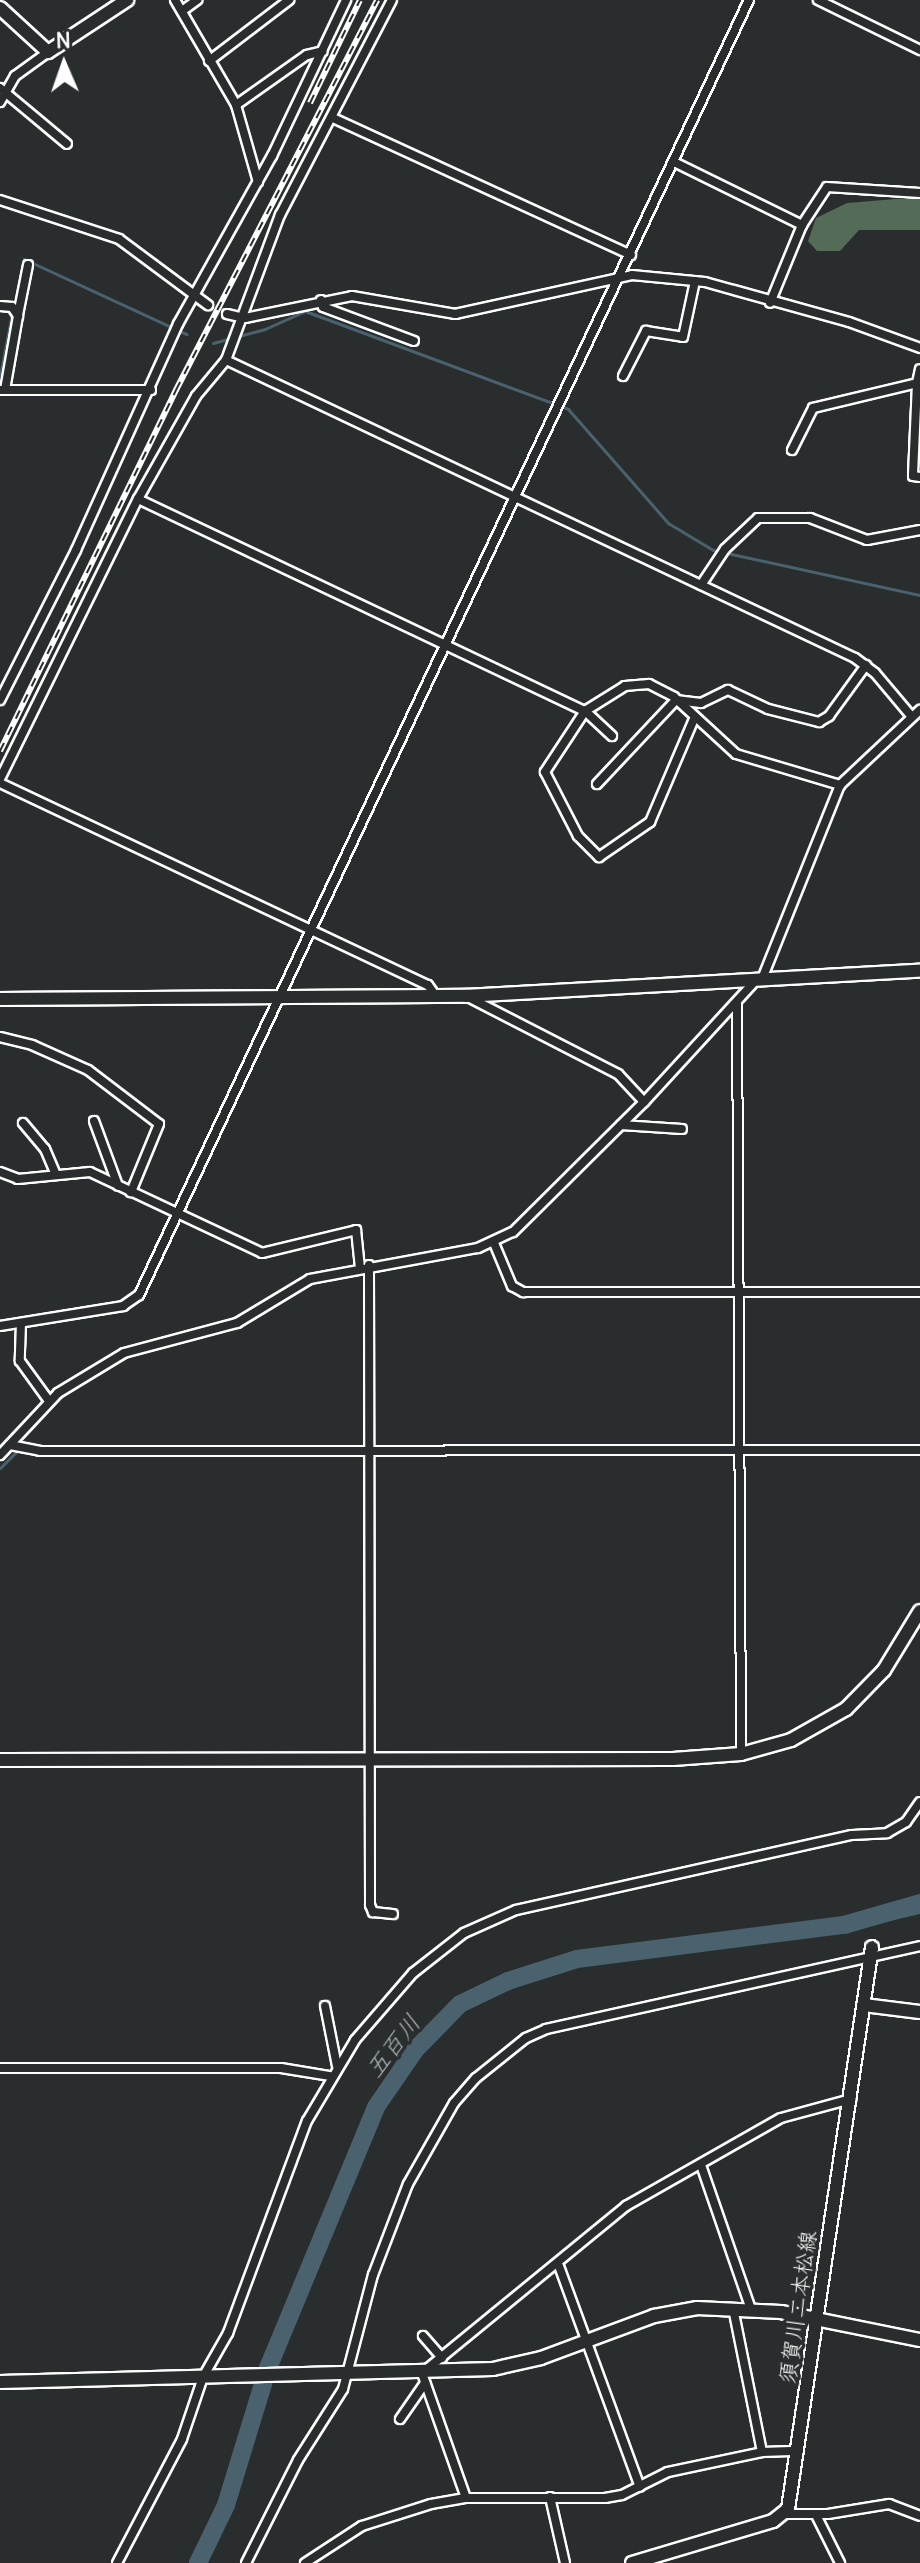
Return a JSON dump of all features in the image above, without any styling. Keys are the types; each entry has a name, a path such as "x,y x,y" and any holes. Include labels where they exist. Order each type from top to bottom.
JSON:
{"street":[{"path":"0,102 2,89 15,76 127,0"},
{"path":"175,0 236,105 258,182"},
{"path":"182,11 197,0"},
{"path":"209,61 289,0"},
{"path":"0,700 151,390 178,324 258,182 346,0"},
{"path":"392,0 261,256 245,318 235,343 226,360 196,396 138,499 0,781 428,985 435,995"},
{"path":"0,1326 132,1303 178,1215 448,645 568,390 615,280 631,255 749,0"},
{"path":"818,0 920,50"},
{"path":"0,8 48,52"},
{"path":"236,105 307,55 323,51"},
{"path":"2,89 67,144"},
{"path":"333,118 631,255"},
{"path":"674,162 802,225"},
{"path":"770,303 802,225 823,189 920,193"},
{"path":"0,200 119,239 208,305"},
{"path":"28,265 3,390 151,390"},
{"path":"227,314 245,318 352,296 455,314 632,275 695,281 849,322 920,348"},
{"path":"623,376 646,331 683,337 695,281"},
{"path":"321,300 323,307 414,341"},
{"path":"0,306 12,307 18,316"},
{"path":"0,1455 49,1401 70,1383 124,1353 237,1323 310,1279 494,1243 513,1232 644,1102 760,978 840,785 916,714 866,665 226,360"},
{"path":"920,369 913,476 920,477"},
{"path":"792,450 813,408 917,383"},
{"path":"138,499 585,711 612,736"},
{"path":"701,585 725,549 750,524 765,517 810,518 867,540 920,530"},
{"path":"676,700 701,703 728,690 768,709 819,722 829,716 866,665"},
{"path":"694,719 650,822 599,857 578,836 545,776 554,752 585,711 630,684 657,687 736,754 840,785"},
{"path":"597,784 676,700"},
{"path":"1,998 466,996 920,971"},
{"path":"466,996 480,1008 618,1074 644,1102"},
{"path":"737,1004 736,1293 741,1754"},
{"path":"0,1037 32,1045 88,1070 159,1124 131,1192"},
{"path":"94,1121 118,1186"},
{"path":"23,1123 45,1149 55,1173"},
{"path":"621,1125 682,1129"},
{"path":"0,1172 18,1179 90,1172 262,1253 356,1230 364,1266 369,1449 370,1905 373,1912 393,1914"},
{"path":"494,1243 512,1286 523,1292 920,1292"},
{"path":"21,1323 20,1361 49,1401"},
{"path":"10,1445 40,1451 920,1450"},
{"path":"0,1760 673,1759 741,1754 791,1740 846,1709 884,1670 920,1609"},
{"path":"918,1633 920,1609"},
{"path":"117,2563 182,2439 228,2333 291,2156 330,2076 413,1973 487,1921 676,1874 852,1835 887,1833 906,1822 920,1802"},
{"path":"246,2563 346,2374 373,2275 408,2184 454,2103 511,2049 546,2029 597,2015 871,1952 920,1946"},
{"name":"須賀川二本松線","path":"783,2514 798,2451 871,1952"},
{"path":"864,2005 920,2012"},
{"path":"325,2006 337,2066"},
{"path":"0,2068 281,2068 330,2076"},
{"path":"400,2419 424,2378 442,2358 559,2266 626,2206 781,2118 851,2099"},
{"path":"701,2165 751,2309"},
{"path":"559,2266 640,2487"},
{"path":"0,2382 346,2374 424,2378 493,2369 587,2342 670,2312 733,2308 920,2340"},
{"path":"733,2308 762,2452"},
{"path":"423,2336 442,2358"},
{"path":"424,2378 466,2498"},
{"path":"305,2563 348,2533 385,2516 466,2498 605,2498 640,2487 668,2472 762,2452 798,2451"},
{"path":"550,2497 565,2563"},
{"path":"632,2563 783,2514 816,2515 889,2504 920,2516"},
{"path":"816,2515 840,2563"}],"green space":[{"path":"920,197 920,230 859,230 840,251 817,251 808,241 816,218 847,203"}],"water":[{"path":"920,1895 920,1914 881,1923 883,1905"}],"waterway":[{"path":"14,306 24,259 186,334"},
{"path":"213,343 265,329 305,311 568,409 668,523 713,550 920,595"},
{"path":"0,376 12,313"},
{"path":"35,1446 60,1447"},
{"path":"435,1447 812,1446"},
{"path":"0,1468 20,1448"},
{"name":"五百川","path":"198,2563 226,2505 268,2368 376,2107 415,2050 460,2004 508,1981 577,1959 844,1925 920,1903"}],"tunnel":[{"path":"208,305 227,314"}],"railway":[{"path":"310,103 360,0"},
{"path":"0,751 176,390 377,0"}]}
